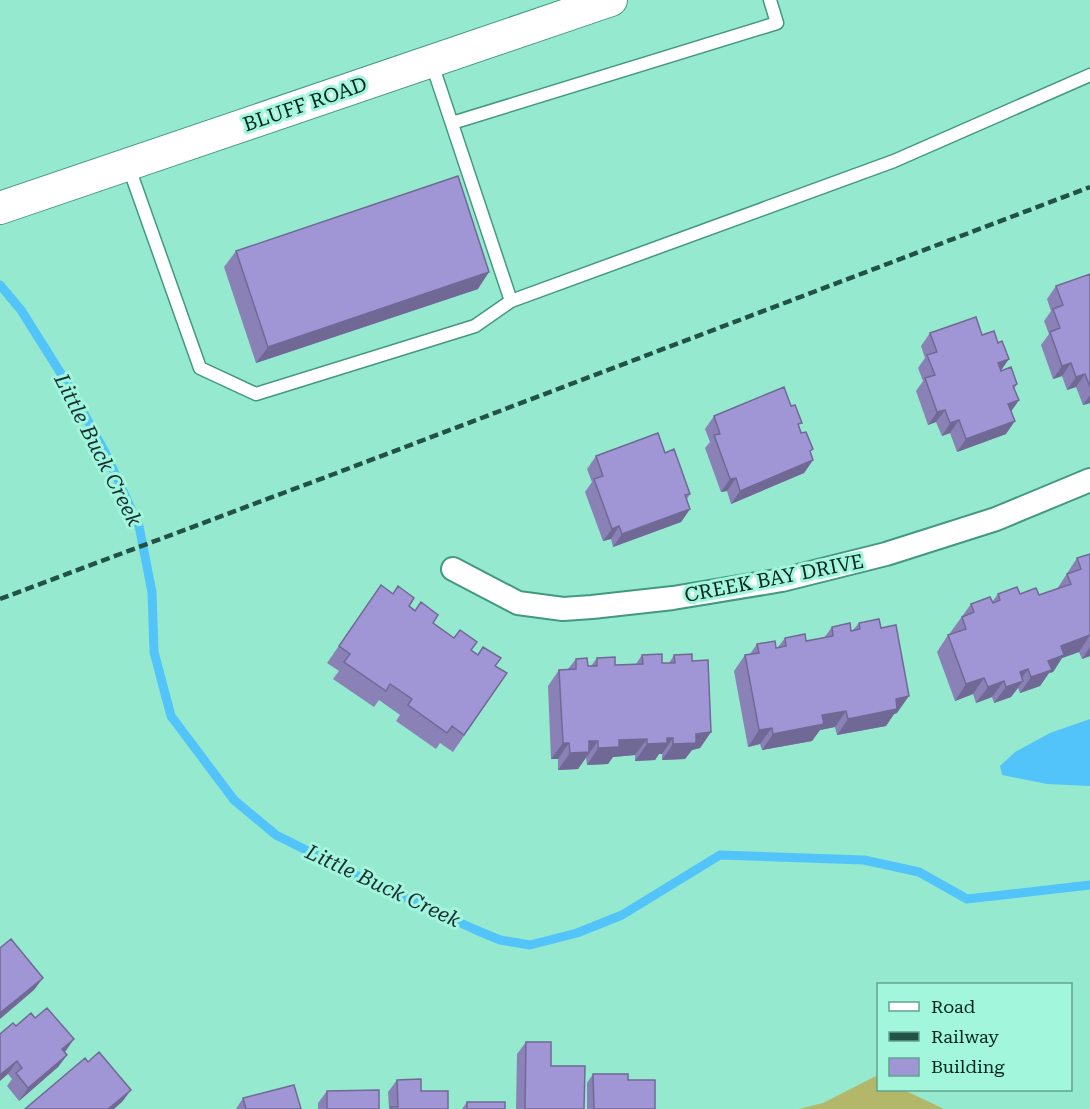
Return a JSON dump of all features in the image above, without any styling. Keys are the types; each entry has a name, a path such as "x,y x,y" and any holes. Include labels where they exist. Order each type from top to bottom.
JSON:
{"main road":[{"name":"BLUFF ROAD","path":"11,205 611,0"}],"street":[{"name":"CREEK BAY DRIVE","path":"453,569 518,603 563,609 592,608 673,598 782,580 886,554 996,519 1090,480"}],"lane":[{"path":"452,123 777,23 770,0"},
{"path":"431,61 511,301"},
{"path":"128,165 200,368 256,394 476,326 511,301 894,161 1090,75"}],"green space":[{"path":"876,1076 877,1091 906,1091 944,1109 799,1109 823,1103"}],"water":[{"path":"1090,719 1090,786 1047,784 1002,775 1000,766 1015,752 1050,733"}],"building":[{"path":"458,176 489,272 268,347 236,251"},
{"path":"1090,274 1090,387 1085,374 1076,377 1071,363 1062,366 1050,332 1060,328 1053,309 1063,305 1056,286"},
{"path":"976,317 982,335 994,331 998,343 1002,341 1009,359 998,363 1001,371 1011,367 1017,384 1013,386 1019,400 1008,404 1015,421 966,439 959,420 950,423 945,410 937,412 925,378 935,375 927,355 937,352 930,333"},
{"path":"784,387 791,406 795,405 802,423 798,424 801,433 806,432 813,449 810,451 813,460 740,491 736,478 730,479 714,435 720,434 714,416"},
{"path":"658,433 665,453 674,449 690,494 685,495 690,509 622,534 619,526 612,529 594,479 603,476 596,456"},
{"path":"1090,554 1090,635 1061,646 1064,655 1048,661 1052,670 1031,677 1028,669 1020,672 1023,681 1006,687 1004,681 988,687 984,678 966,684 948,635 966,629 962,617 974,612 971,604 990,597 993,603 1000,600 998,594 1017,587 1020,594 1036,588 1039,595 1071,584 1067,574 1081,569 1077,558"},
{"path":"381,585 393,594 398,586 414,598 409,606 415,611 421,602 438,615 433,623 454,638 460,630 477,642 471,650 478,655 483,647 501,658 495,666 507,673 464,735 452,726 447,733 408,705 412,699 390,684 386,691 344,662 350,654 339,646"},
{"path":"879,619 881,628 896,625 909,696 896,699 897,709 848,719 846,711 822,715 824,724 773,734 772,728 759,730 745,655 759,653 757,644 775,641 776,648 786,646 785,638 805,634 806,641 833,636 832,627 850,623 851,631 860,629 859,623"},
{"path":"662,654 662,663 675,663 674,655 692,654 692,661 708,660 711,732 696,734 696,743 673,744 673,738 667,738 667,743 647,744 647,739 619,740 619,747 598,748 598,741 589,741 589,752 570,753 569,743 563,743 559,670 576,669 576,659 587,658 588,666 597,666 597,658 615,657 615,665 643,664 642,655"},
{"path":"11,939 43,978 0,1013 0,948"},
{"path":"47,1008 74,1039 62,1049 67,1055 28,1088 16,1073 22,1068 17,1061 0,1075 0,1034 13,1023 16,1026 31,1013 35,1018"},
{"path":"526,1042 551,1042 551,1066 585,1066 584,1109 525,1109"},
{"path":"99,1052 131,1090 108,1109 25,1109 85,1058 88,1062"},
{"path":"593,1074 628,1074 628,1080 655,1080 655,1109 594,1109"},
{"path":"421,1079 421,1091 448,1091 448,1109 391,1109 391,1107 398,1107 397,1080"},
{"path":"294,1085 301,1109 246,1109 243,1098"},
{"path":"379,1090 379,1109 327,1109 327,1091"},
{"path":"467,1102 505,1102 505,1109 467,1109"}],"waterway":[{"name":"Little Buck Creek","path":"0,285 21,310 70,388 107,456 139,526 152,592 154,652 171,716 234,800 276,835 358,876 476,930 500,940 530,945 577,933 622,915 720,855 864,860 919,872 967,899 1090,885"}],"railway":[{"path":"0,599 1090,187"}]}
